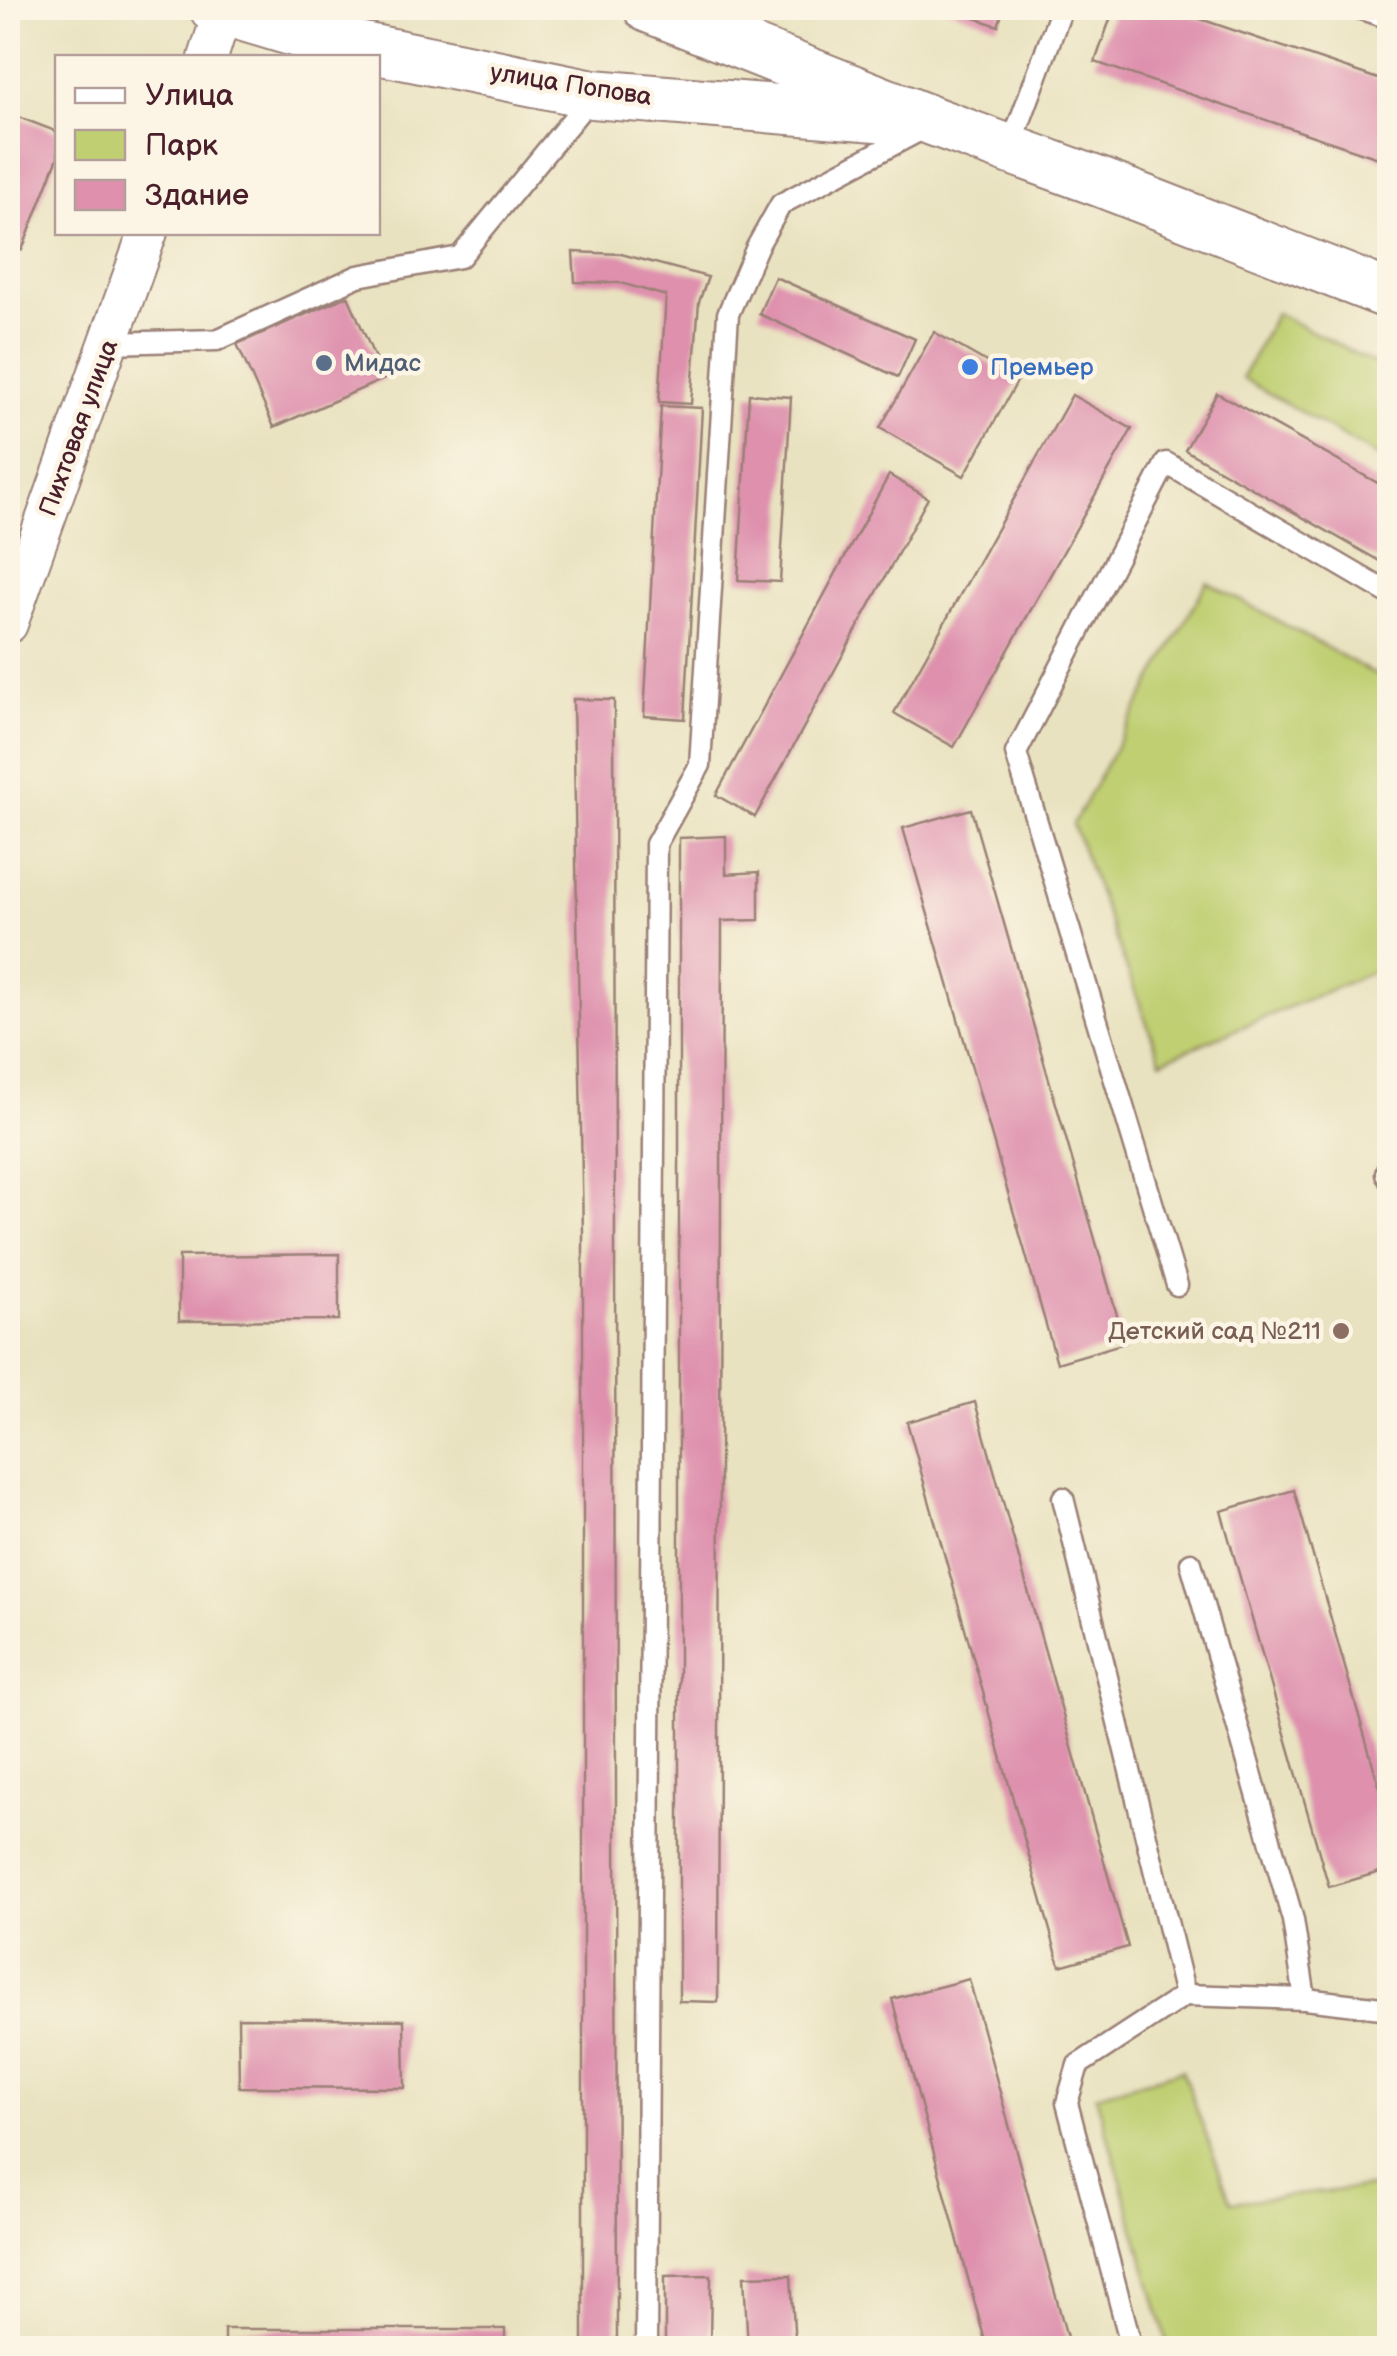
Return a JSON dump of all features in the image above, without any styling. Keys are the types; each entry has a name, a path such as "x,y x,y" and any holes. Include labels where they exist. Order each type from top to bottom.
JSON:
{"street":[{"name":"улица Попова","path":"648,8 934,122 1390,295"},
{"name":"улица Попова","path":"218,9 304,35 593,94 934,122"},
{"path":"209,55 218,9"},
{"name":"Пихтовая улица","path":"8,624 147,235"}],"lane":[{"path":"1010,148 1062,8"},
{"path":"1358,8 1390,18"},
{"path":"110,343 218,340 358,276 460,257 593,94"},
{"path":"646,2348 656,844 700,765 728,314 781,204 934,122"},
{"path":"1177,1285 1016,753 1166,464 1390,594"},
{"path":"1390,1163 1386,1173 1390,1181"},
{"path":"1062,1498 1185,1995"},
{"path":"1190,1563 1293,1920 1305,1999"},
{"path":"1132,2348 1067,2103 1078,2065 1185,1995 1305,1999 1390,2008"}],"green space":[{"path":"1276,313 1389,371 1389,463 1242,378"},
{"path":"1207,582 1389,682 1389,965 1161,1061 1073,824"},
{"path":"1182,2070 1231,2202 1380,2186 1389,2222 1389,2348 1169,2348 1096,2095"}],"building":[{"path":"945,8 1004,8 998,26"},
{"path":"1114,8 1168,8 1390,83 1390,162 1095,62"},
{"path":"8,113 55,131 55,165 22,250 8,245"},
{"path":"573,252 621,254 708,277 699,302 691,404 659,402 666,296 621,283 575,282"},
{"path":"775,277 915,339 898,377 759,314"},
{"path":"348,296 384,379 274,427 237,344"},
{"path":"934,332 1018,380 964,476 880,428"},
{"path":"1217,393 1390,490 1390,567 1185,450"},
{"path":"749,394 791,397 780,582 738,580"},
{"path":"1072,395 1132,429 954,747 894,713"},
{"path":"661,406 702,408 685,719 644,716"},
{"path":"889,475 928,498 755,817 716,795"},
{"path":"573,699 614,700 617,2348 583,2348 583,1234"},
{"path":"971,809 1125,1343 1057,1363 903,828"},
{"path":"726,836 726,874 759,872 759,920 722,921 718,2002 679,2001 679,838"},
{"path":"339,1254 339,1320 179,1321 179,1256"},
{"path":"975,1402 1128,1947 1060,1966 907,1422"},
{"path":"1294,1490 1390,1824 1390,1869 1329,1887 1221,1511"},
{"path":"969,1979 1070,2348 987,2348 892,1999"},
{"path":"238,2018 404,2020 405,2088 239,2087"},
{"path":"711,2275 710,2348 665,2348 665,2276"},
{"path":"791,2275 795,2348 748,2348 744,2276"},
{"path":"224,2329 505,2329 505,2348 224,2348"}],"place":[{"name":"Мидас","path":"324,363"},
{"name":"Премьер","path":"970,367"},
{"name":"Детский сад №211","path":"1341,1331"}]}
